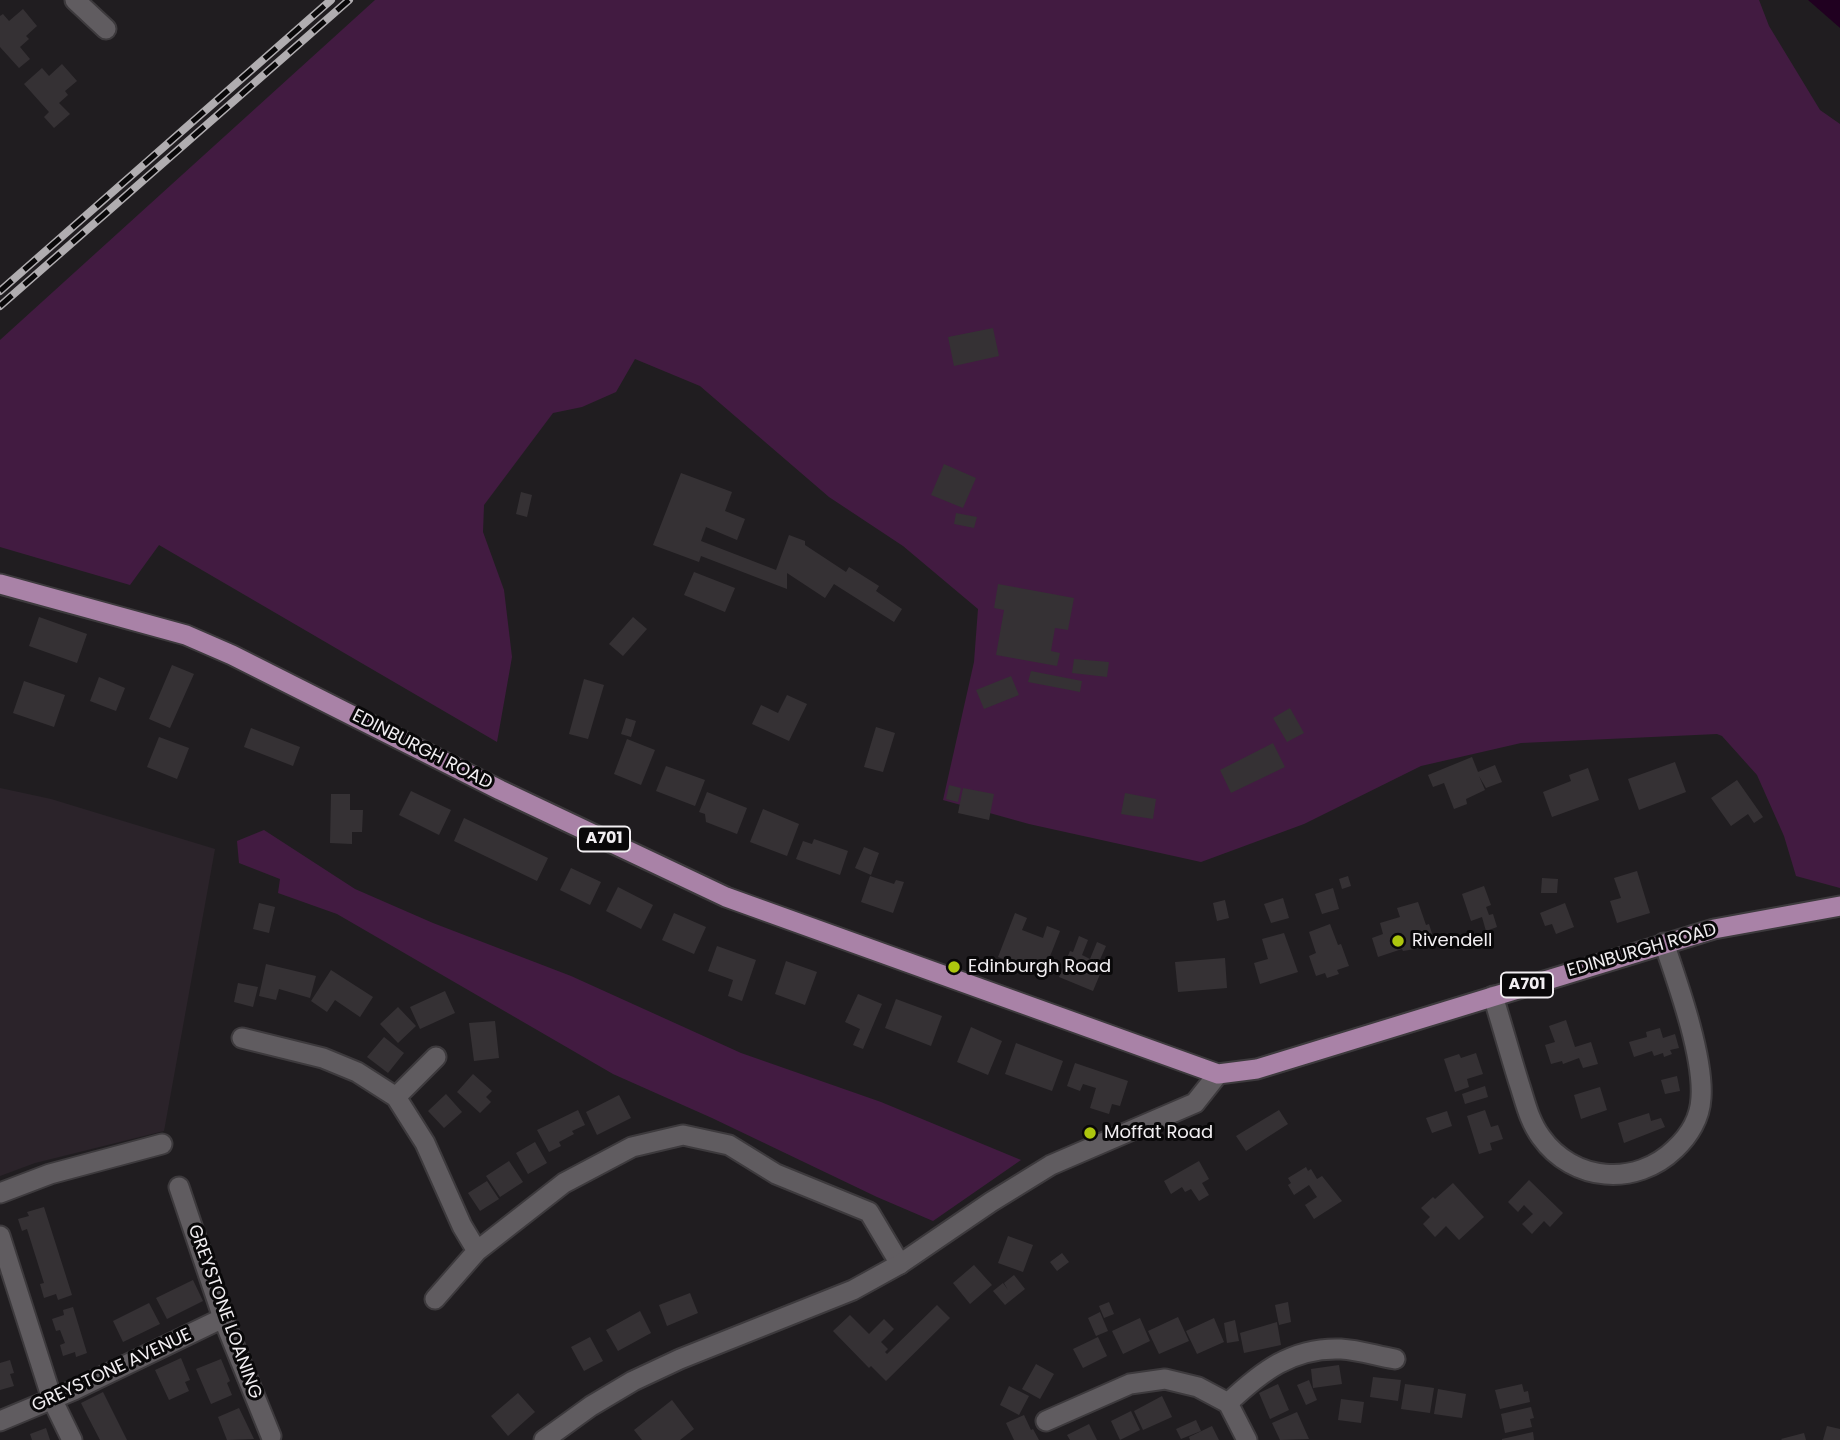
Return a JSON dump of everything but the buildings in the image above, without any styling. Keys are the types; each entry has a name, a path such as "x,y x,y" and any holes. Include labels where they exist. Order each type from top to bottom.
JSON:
{"main road":[{"name":"EDINBURGH ROAD","path":"0,584 186,635 232,654 500,790 726,897 1218,1073 1257,1069 1714,929 1840,906"}],"street":[{"path":"75,0 106,30"},
{"path":"1493,996 1529,1115 1541,1138 1564,1161 1586,1171 1616,1176 1642,1170 1664,1160 1683,1142 1694,1125 1702,1100 1700,1067 1664,943"},
{"path":"242,1038 323,1058 357,1072 396,1097 425,1143 461,1226 477,1251"},
{"path":"396,1097 436,1057"},
{"path":"544,1440 591,1406 633,1381 680,1359 853,1290 900,1264 1051,1165 1195,1103 1218,1073"},
{"path":"435,1299 477,1251 564,1183 632,1147 683,1135 729,1145 776,1174 869,1212 900,1264"},
{"path":"0,1193 50,1174 162,1144"},
{"name":"GREYSTONE LOANING","path":"179,1187 223,1318 271,1436"},
{"path":"0,1236 52,1399 72,1440"},
{"name":"GREYSTONE AVENUE","path":"0,1421 223,1318"},
{"path":"1228,1404 1258,1375 1288,1359 1313,1351 1342,1349 1395,1359"},
{"path":"1046,1421 1130,1384 1165,1380 1198,1387 1228,1404 1247,1440"}],"shaded area":[{"path":"375,0 1759,0 1769,26 1820,110 1840,124 1840,888 1796,876 1784,836 1757,775 1722,736 1717,734 1521,743 1421,766 1304,824 1201,862 1029,824 943,800 974,662 978,609 903,546 829,497 700,386 635,359 616,392 582,407 553,413 484,505 483,532 504,590 512,657 497,742 159,545 130,585 0,547 0,340"},
{"path":"1808,0 1840,0 1840,28"},
{"path":"0,788 51,799 215,849 164,1131 35,1163 0,1176"},
{"path":"264,830 355,889 433,923 571,976 741,1053 881,1102 1021,1160 933,1221 877,1197 613,1074 337,914 278,893 280,879 239,863 237,841"}],"railway":[{"path":"0,291 331,0"},
{"path":"0,306 349,0"}],"place":[{"name":"Rivendell","path":"1398,941"},
{"name":"Edinburgh Road","path":"954,967"},
{"name":"Moffat Road","path":"1090,1133"}]}
